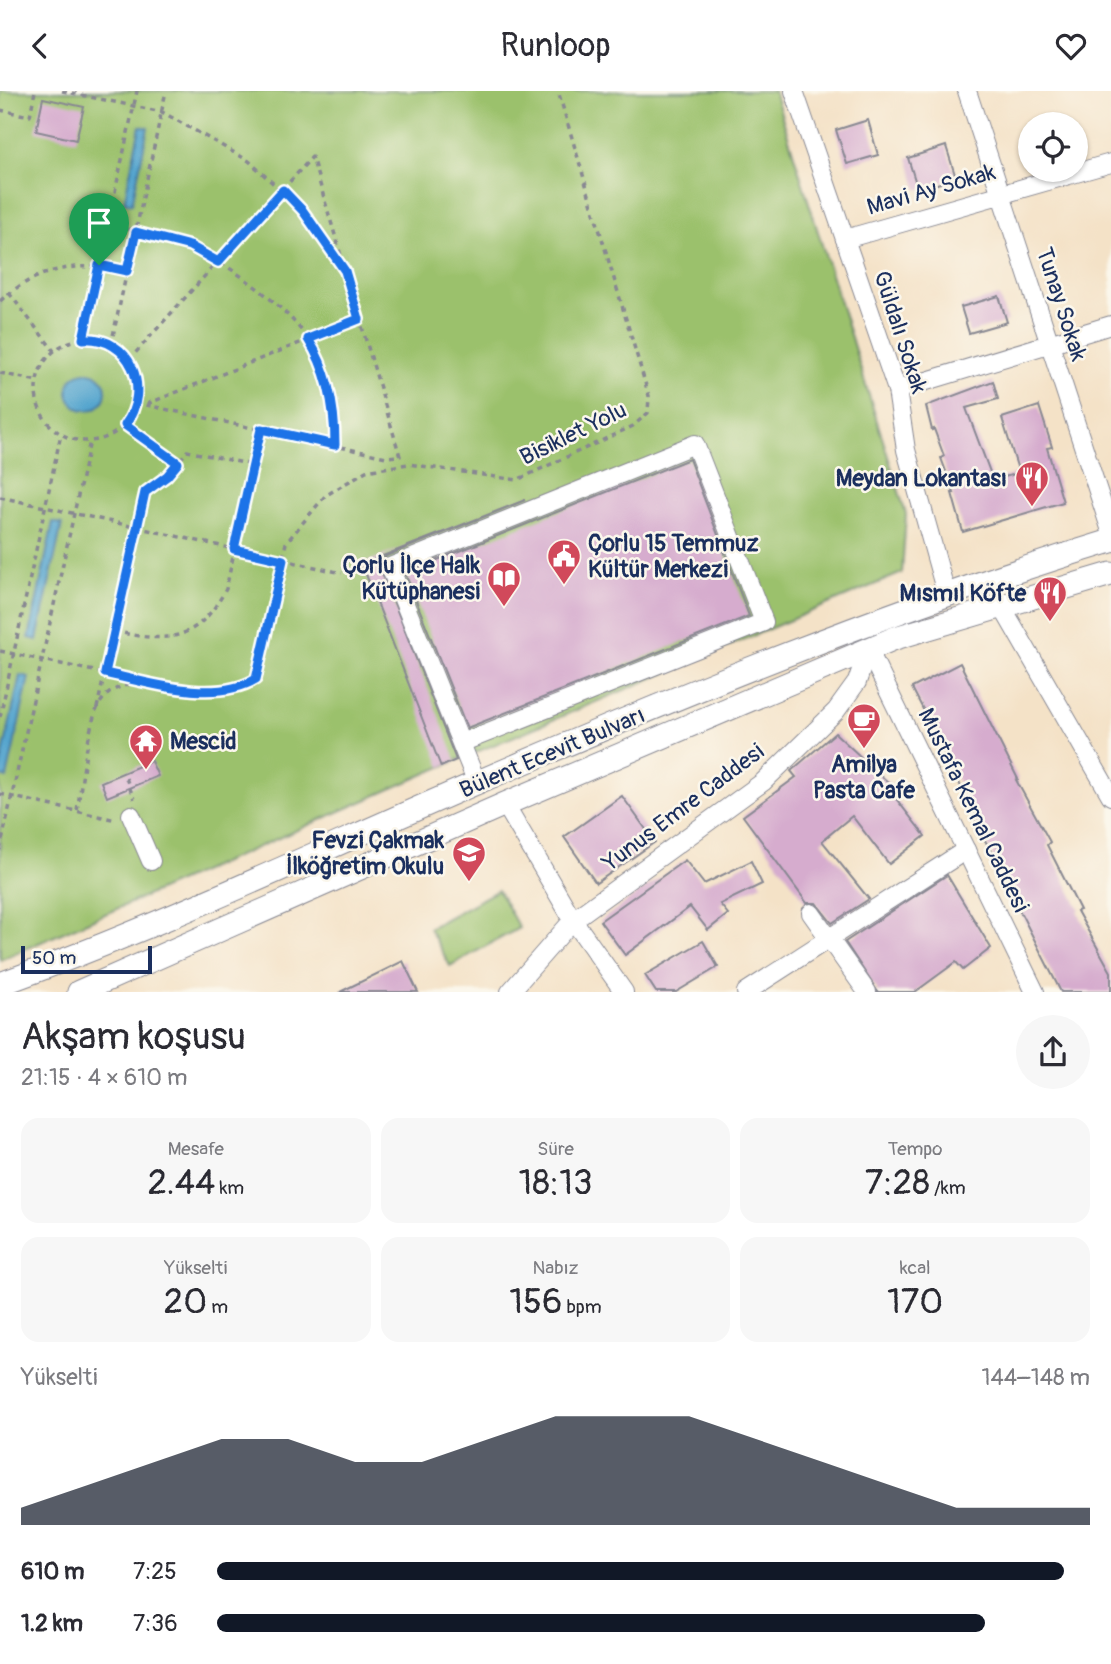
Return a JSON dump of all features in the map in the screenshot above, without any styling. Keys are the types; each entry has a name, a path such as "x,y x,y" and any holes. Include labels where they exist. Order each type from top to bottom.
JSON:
{"main road":[{"name":"Bülent Ecevit Bulvarı","path":"0,984 859,626 946,593 1111,541"},
{"name":"Bülent Ecevit Bulvarı","path":"79,992 505,804 895,638 1111,574"},
{"path":"991,579 1001,605"},
{"path":"895,638 946,593 1001,605"},
{"path":"859,626 868,649"},
{"path":"0,976 38,970"}],"street":[{"name":"Güldalı Sokak","path":"794,91 897,390 906,450 946,593"},
{"name":"Tunay Sokak","path":"967,91 1111,531"},
{"name":"Mavi Ay Sokak","path":"845,239 1111,163"},
{"path":"897,390 1111,325"},
{"path":"461,743 764,622 695,444 390,568 477,783"},
{"path":"1001,605 1105,773 1111,796"},
{"name":"Mustafa Kemal Caddesi","path":"868,649 1035,992"},
{"name":"Yunus Emre Caddesi","path":"510,992 573,920 763,782 835,711 857,682 868,649"},
{"path":"505,804 573,920 624,992"},
{"path":"131,815 151,861"},
{"path":"746,992 966,850"},
{"path":"811,913 867,992"}],"path":[{"path":"0,110 30,116 35,91"},
{"path":"62,91 162,112 249,161 303,211 345,271"},
{"path":"83,339 137,91"},
{"path":"111,345 166,91"},
{"name":"Bisiklet Yolu","path":"97,708 110,692 123,685 143,682 202,690 240,689 256,679 286,543 325,496 366,471 408,464 517,480 633,426 648,413 649,396 558,91"},
{"path":"129,360 312,157 400,456 386,457 137,403"},
{"path":"108,226 190,246 218,262 269,299 317,352 331,395 335,445"},
{"path":"0,301 52,269 99,265 127,271"},
{"path":"9,293 54,351"},
{"path":"145,404 359,319"},
{"path":"83,339 111,345 129,360 137,377 137,403 125,425 113,434 90,441 61,434 41,411 37,381 42,366 54,351 70,342 83,339"},
{"path":"0,373 37,381"},
{"path":"125,425 178,463"},
{"path":"114,631 142,638 183,635 201,624 216,607 226,589 261,429"},
{"path":"0,717 61,434"},
{"path":"0,850 90,441"},
{"path":"77,810 145,492 167,476 187,451 253,465"},
{"path":"0,496 342,573"},
{"path":"0,651 143,682"},
{"path":"0,794 111,819 139,811 126,778"}],"green space":[{"path":"0,91 774,91 906,514 902,573 441,767 0,960"},
{"path":"498,890 519,928 450,966 429,928"}],"water":[{"path":"140,126 148,128 132,204 124,202"},
{"path":"87,372 101,377 106,391 101,405 87,410 73,405 68,391 73,377"},
{"path":"53,522 62,524 37,640 29,638"},
{"path":"20,675 29,677 7,778 0,776 0,768"}],"building":[{"path":"43,98 84,107 76,140 36,131"},
{"path":"868,120 878,155 847,164 836,130"},
{"path":"946,146 956,178 918,190 908,158"},
{"path":"999,296 1007,322 969,333 961,307"},
{"path":"993,381 998,399 966,408 993,480 1019,473 1002,418 1039,406 1052,447 1047,448 1063,502 963,532 954,493 941,458 944,456 934,429 932,430 926,406"},
{"name":"Çorlu 15 Temmuz Kültür Merkezi","path":"689,459 749,616 467,728 405,573"},
{"path":"525,500 386,556 379,565 456,760 441,767 362,564"},
{"path":"960,663 1018,779 1016,780 1050,842 1047,845 1080,910 1077,911 1111,972 1111,992 1061,992 973,818 975,817 944,750 912,688"},
{"path":"835,733 890,784 887,787 925,836 889,864 852,816 822,841 869,899 832,923 816,903 807,903 743,816 796,777 791,771"},
{"path":"151,761 158,776 107,797 101,782"},
{"path":"622,796 655,842 596,883 564,837"},
{"path":"685,860 704,884 751,861 762,884 720,904 728,914 708,930 690,907 625,955 600,921"},
{"path":"947,875 991,948 963,970 956,962 915,992 878,992 845,942"},
{"path":"703,941 718,967 676,992 656,992 645,975"},
{"path":"403,961 418,992 340,992"}],"place":[{"name":"Meydan Lokantası","path":"1032,508"},
{"name":"Çorlu 15 Temmuz Kültür Merkezi","path":"564,586"},
{"name":"Çorlu İlçe Halk Kütüphanesi","path":"504,608"},
{"name":"Mısmıl Köfte","path":"1050,623"},
{"name":"Amilya Pasta Cafe","path":"864,750"},
{"name":"Mescid","path":"146,771"},
{"name":"Fevzi Çakmak İlköğretim Okulu","path":"469,883"}],"route":[{"path":"283,190 303,211 345,271 359,319 308,339 317,352 331,395 335,445 261,429 234,549 283,560 256,679 240,689 202,690 143,682 105,673 145,492 167,476 178,463 125,425 136,405 139,387 129,360 116,347 98,340 83,339 99,265 127,271 136,232 166,237 190,246 218,262 283,190"}]}
